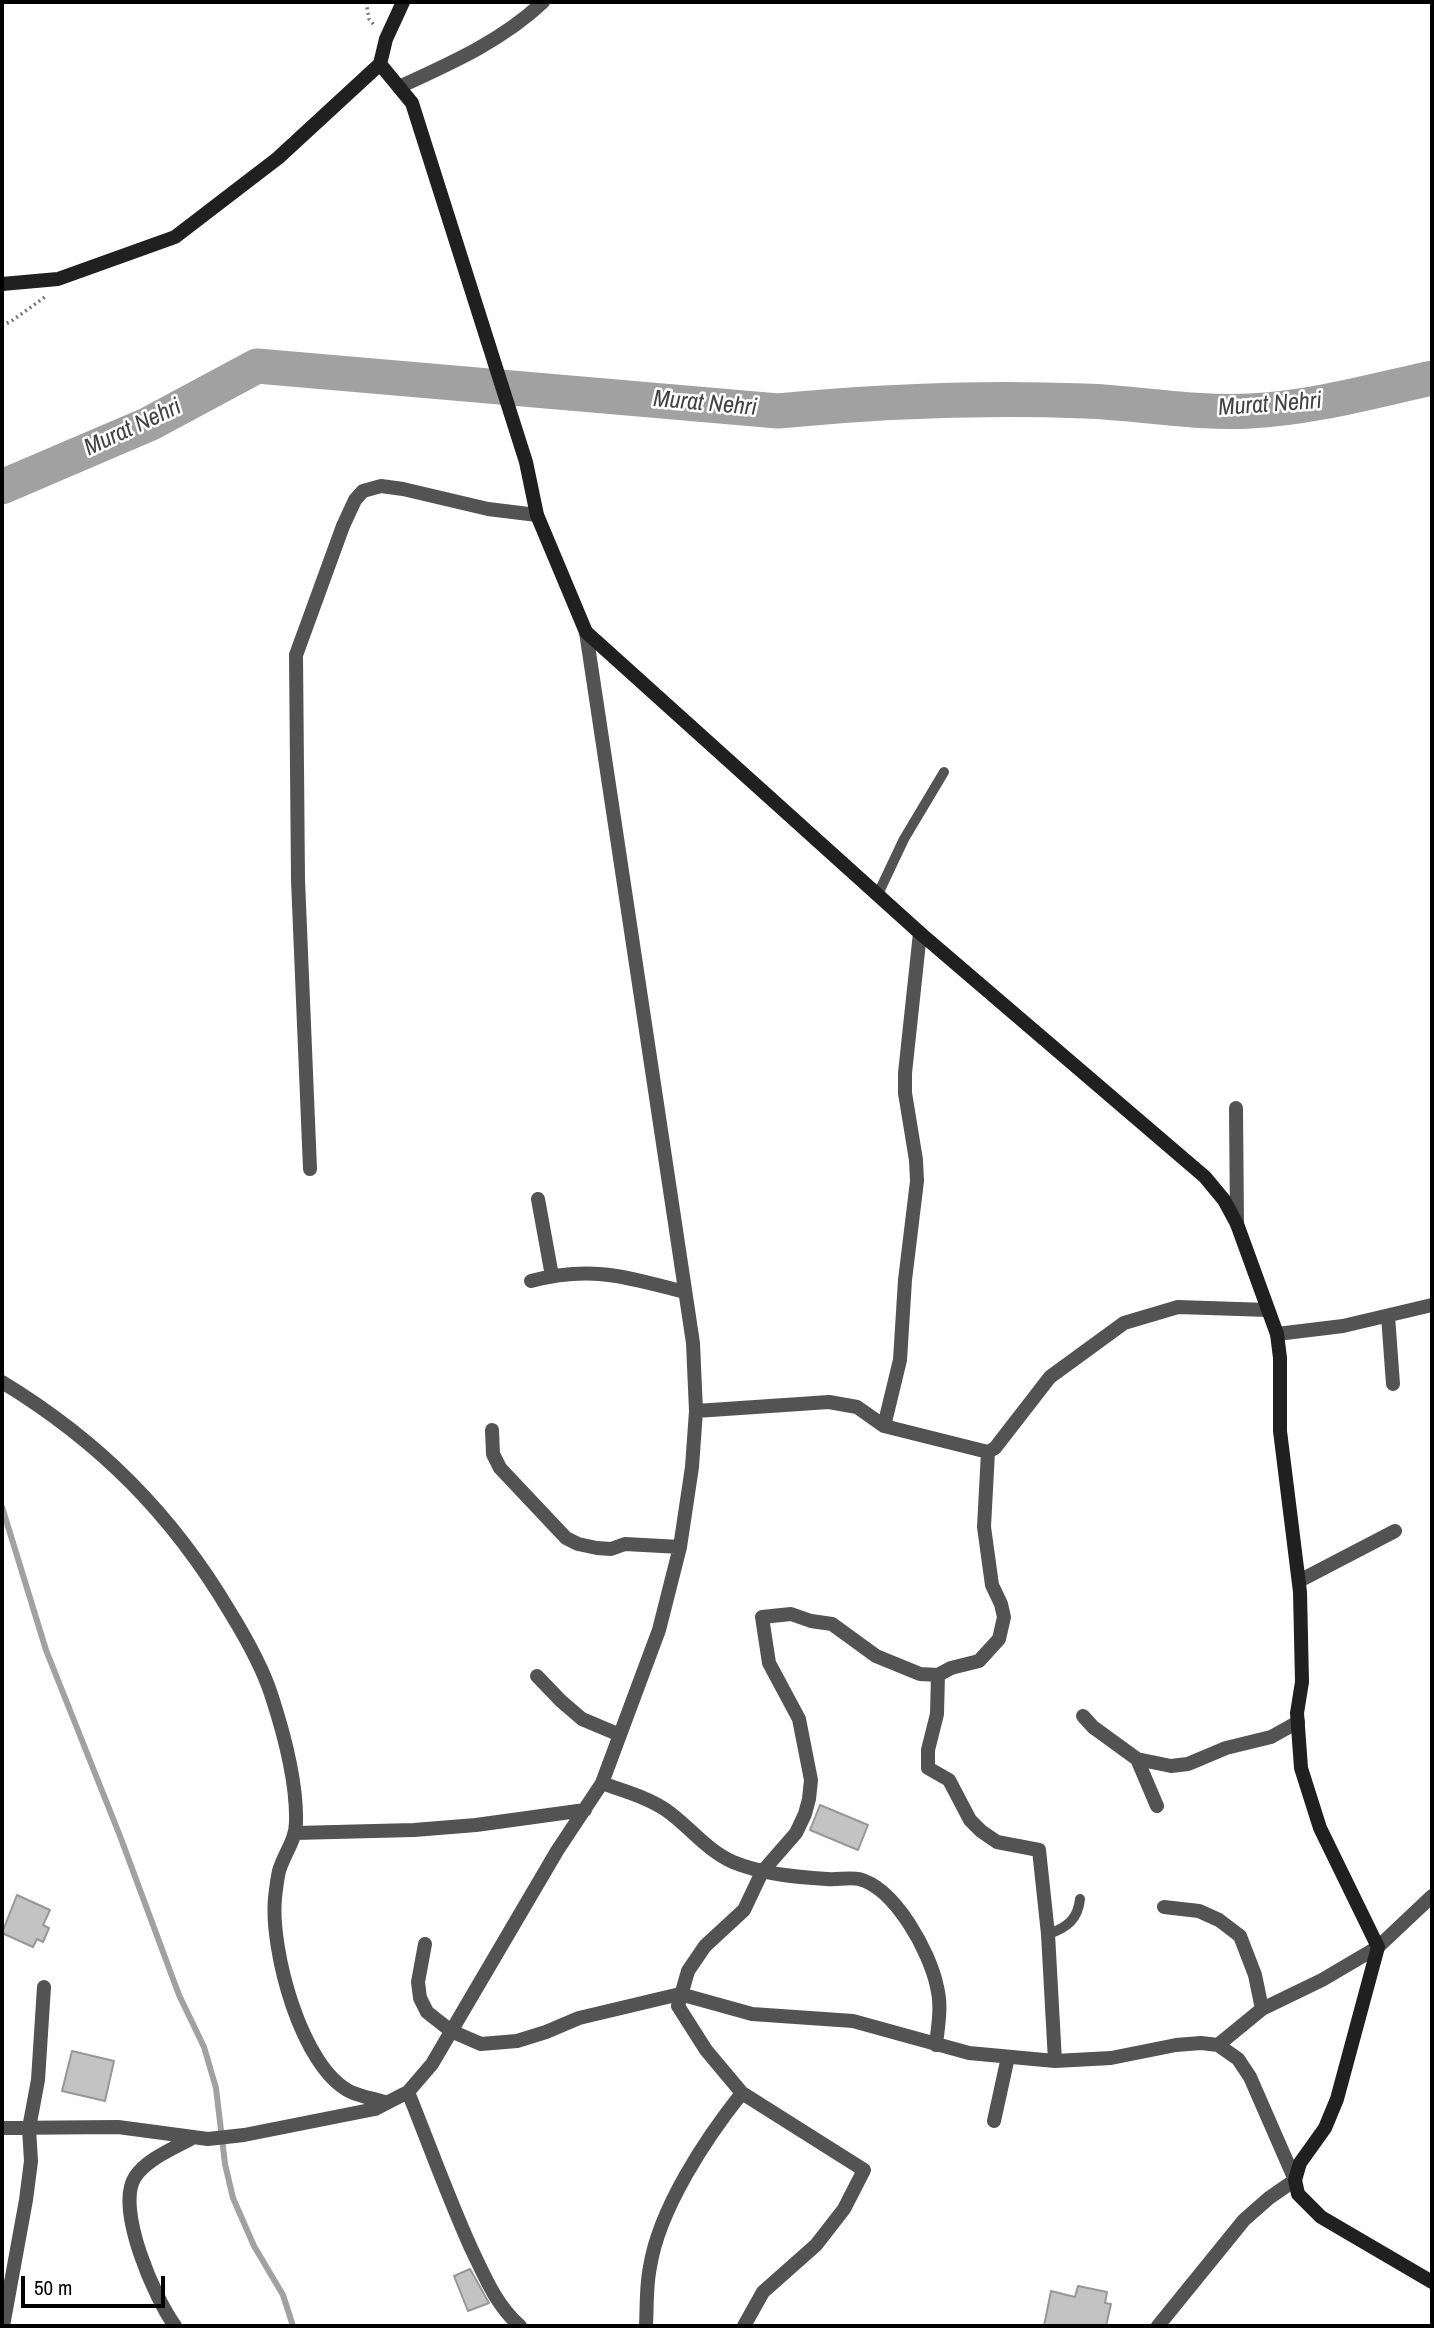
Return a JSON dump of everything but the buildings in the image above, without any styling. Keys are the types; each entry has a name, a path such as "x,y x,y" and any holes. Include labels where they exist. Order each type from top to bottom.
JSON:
{"street":[{"path":"2,284 58,279 175,237 278,158 380,64 386,39 403,2"},
{"path":"399,87 472,53 530,14 543,2"},
{"path":"2,2128 118,2127 201,2138 244,2134 375,2109 408,2092 432,2064 557,1852 602,1783 659,1630 680,1546 692,1467 696,1411 693,1343 586,632 537,515 526,462 412,103 380,64"},
{"path":"310,1169 298,880 296,655 343,526 355,500 363,491 381,486 403,489 488,509 537,515"},
{"path":"586,632 920,933 1205,1177 1224,1199 1237,1224 1277,1334 1280,1358 1280,1431 1299,1581 1302,1671 1297,1722 1301,1768 1320,1828 1378,1947 1337,2099 1325,2128 1300,2164 1295,2180 1244,2220 1158,2326"},
{"path":"884,1426 900,1360 905,1280 917,1181 905,1093 905,1073 920,933"},
{"path":"1236,1108 1237,1224"},
{"path":"538,1199 552,1276"},
{"path":"531,1282 584,1272 613,1275 685,1292"},
{"path":"1277,1334 1343,1326 1432,1305"},
{"path":"696,1411 829,1402 857,1406 884,1426 988,1452 995,1448 1050,1377 1124,1323 1178,1307 1268,1310"},
{"path":"1388,1317 1394,1384"},
{"path":"2,1382 103,1454 139,1490 180,1538 243,1633 272,1695 288,1753 296,1820 295,1833 279,1871 275,1922 279,1962 299,2022 316,2057 333,2078 351,2092 387,2103"},
{"path":"492,1430 493,1454 500,1468 566,1538 578,1544 611,1549 625,1544 680,1546"},
{"path":"744,2326 763,2292 816,2245 844,2208 864,2170 742,2093 706,2050 678,2006 688,1971 705,1945 744,1910 762,1872 796,1833 805,1814 811,1780 799,1719 769,1663 762,1617 791,1614 832,1624 877,1656 920,1674 938,1675 951,1668 979,1661 999,1639 1004,1617 992,1585 984,1527 988,1452"},
{"path":"1299,1581 1395,1531"},
{"path":"537,1675 561,1702 582,1719 620,1735"},
{"path":"938,1675 937,1714 928,1750 928,1769 949,1780 971,1820 981,1831 997,1842 1039,1850 1048,1934 1055,2060"},
{"path":"1083,1716 1093,1727 1137,1759 1171,1766 1188,1764 1226,1748 1272,1737 1297,1722"},
{"path":"1137,1759 1157,1806"},
{"path":"602,1783 648,1800 667,1811 715,1852 730,1861 762,1872 828,1880 855,1878 875,1885 890,1897 903,1915 922,1949 937,1986 940,2016 936,2045"},
{"path":"295,1833 414,1830 477,1825 585,1810"},
{"path":"1218,2045 1262,2009 1378,1947 1432,1896"},
{"path":"1164,1907 1199,1911 1219,1920 1240,1936 1255,1975 1262,2009"},
{"path":"425,1944 418,1982 420,1998 427,2012 451,2031 481,2044 517,2041 579,2018 680,1994 752,2014 853,2021 969,2053 1008,2057 1055,2060 1111,2058 1188,2044 1218,2045 1238,2059 1250,2077 1295,2180 1298,2194 1321,2217 1432,2282"},
{"path":"3,2326 31,2161 29,2128 38,2080 44,1987"},
{"path":"994,2121 1008,2057"},
{"path":"408,2092 456,2216 487,2281 499,2305 520,2326"},
{"path":"646,2326 649,2269 654,2247 674,2198 720,2121 742,2093"},
{"path":"175,2326 153,2288 134,2228 129,2199 135,2178 152,2161 201,2138"}],"lane":[{"path":"878,894 904,839 944,772"},
{"path":"1048,1934 1059,1930 1075,1918 1079,1912 1080,1899"}],"path":[{"path":"366,2 369,19 386,39"},
{"path":"2,326 54,293"}],"waterway":[{"name":"Murat Nehri","path":"2,487 149,424 257,366 778,411 893,402 1008,399 1250,411 1319,403 1432,378"},
{"path":"2,1507 46,1650 120,1836 179,1995 204,2047 216,2088 225,2164 233,2198 254,2246 283,2295 293,2326"}]}
